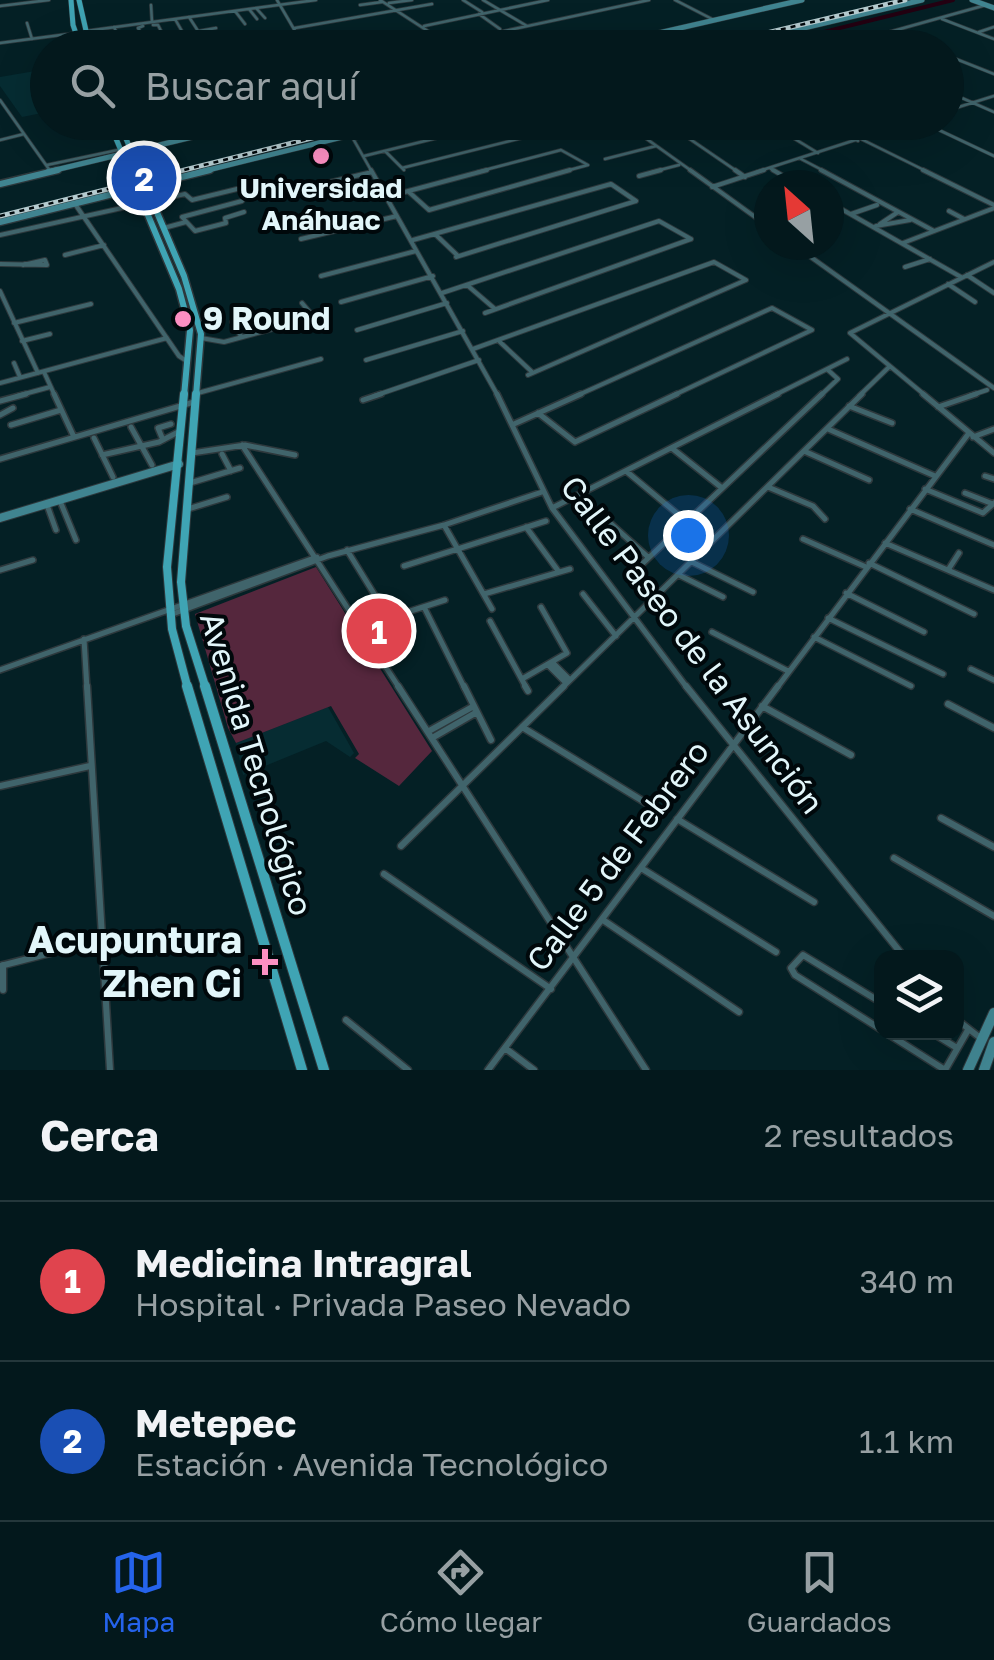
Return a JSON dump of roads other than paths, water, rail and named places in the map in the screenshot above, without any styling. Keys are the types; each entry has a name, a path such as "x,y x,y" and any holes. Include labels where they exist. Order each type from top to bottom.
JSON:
{"main road":[{"path":"76,30 71,1 80,0 84,30"},
{"path":"671,30 802,0"},
{"path":"869,12 919,0"},
{"path":"792,30 919,0"},
{"path":"972,0 991,6"},
{"name":"Avenida Tecnológico","path":"114,140 144,202 190,330 167,566 169,612 206,756 302,1070"},
{"name":"Avenida Tecnológico","path":"128,140 198,316 202,338 182,607 199,678 324,1070"},
{"path":"133,151 179,140"},
{"path":"0,185 49,169 183,140"},
{"path":"156,182 332,140"},
{"path":"0,221 319,142"},
{"path":"0,185 118,153"},
{"path":"0,221 128,188"},
{"path":"0,518 179,464"},
{"path":"984,1070 994,1013"},
{"path":"968,1070 990,1043"}],"street":[{"path":"0,6 49,0"},
{"path":"222,0 225,12"},
{"path":"92,30 316,0"},
{"path":"360,6 412,0"},
{"path":"463,0 500,29"},
{"path":"484,0 527,26"},
{"path":"518,0 526,5"},
{"path":"424,26 548,0"},
{"path":"508,30 649,0"},
{"path":"675,0 714,20"},
{"path":"279,2 295,28 432,4"},
{"path":"385,3 404,3"},
{"path":"385,3 430,30"},
{"path":"150,5 150,24 156,30"},
{"path":"897,30 991,6"},
{"path":"256,8 265,18"},
{"path":"249,9 257,19"},
{"path":"234,11 245,24"},
{"path":"189,17 198,30"},
{"path":"939,18 994,40"},
{"path":"175,19 180,30"},
{"path":"27,23 30,32"},
{"path":"139,30 150,24"},
{"path":"208,30 216,28"},
{"path":"976,32 994,28"},
{"path":"0,43 30,38"},
{"path":"964,62 994,74"},
{"path":"964,106 994,96"},
{"path":"964,99 994,113"},
{"path":"0,100 49,169"},
{"path":"986,116 994,113"},
{"path":"0,140 24,134"},
{"name":"Calle Paseo de la Asunción","path":"354,140 464,331 514,424 552,508 731,746 897,950"},
{"path":"364,156 430,140"},
{"path":"386,151 403,169 512,140"},
{"path":"648,140 754,216"},
{"path":"692,140 744,177"},
{"path":"797,140 818,153"},
{"path":"712,187 860,140 994,207"},
{"path":"960,140 994,156"},
{"path":"605,159 656,146"},
{"path":"386,196 408,190 564,149 588,164 429,211 408,190"},
{"path":"801,159 934,231"},
{"path":"639,176 681,164"},
{"path":"25,166 32,176"},
{"path":"279,194 372,172"},
{"path":"411,240 612,184 636,201 456,256 435,234"},
{"path":"0,235 185,194 192,200 237,189"},
{"path":"542,192 553,200"},
{"path":"242,201 182,216 195,231 227,223 225,218 244,212"},
{"path":"75,204 188,362"},
{"path":"851,214 877,206"},
{"path":"903,244 994,207"},
{"path":"844,210 994,292"},
{"path":"949,210 964,219"},
{"path":"875,226 898,212"},
{"path":"301,239 397,216"},
{"path":"875,226 912,219"},
{"path":"442,293 661,221 691,239 485,313"},
{"path":"164,228 186,222"},
{"path":"65,255 104,245"},
{"path":"321,276 416,251"},
{"path":"905,267 930,259"},
{"path":"0,264 14,261 34,269 46,266 45,260"},
{"path":"815,260 990,389"},
{"path":"474,351 717,262 746,280 530,373 498,343"},
{"path":"994,262 850,333 994,453"},
{"path":"340,302 433,276"},
{"path":"948,284 974,302"},
{"path":"467,285 495,309"},
{"path":"1,295 74,437"},
{"path":"202,338 222,342 312,318 302,303"},
{"path":"358,330 448,303"},
{"path":"14,323 91,304"},
{"path":"514,424 538,413 774,308 812,330 575,444 538,413"},
{"path":"267,313 277,328"},
{"path":"232,322 242,337"},
{"path":"366,360 464,331"},
{"path":"22,341 50,334"},
{"path":"0,383 168,338"},
{"path":"0,459 185,405 222,386 321,360"},
{"path":"363,400 479,360"},
{"path":"552,508 847,360"},
{"path":"14,363 20,378"},
{"path":"401,846 889,367"},
{"path":"641,566 838,379 828,370"},
{"path":"0,401 50,386"},
{"path":"937,408 990,389"},
{"path":"850,406 892,423"},
{"path":"0,415 14,408"},
{"path":"11,424 61,410"},
{"path":"163,440 158,428 171,424"},
{"path":"131,427 152,465"},
{"path":"102,455 163,440 183,428"},
{"path":"827,428 935,476"},
{"path":"971,435 994,429"},
{"name":"Calle 5 de Febrero","path":"488,1070 925,489 971,435"},
{"path":"94,438 113,477"},
{"path":"242,446 646,1070"},
{"path":"192,452 242,446 295,456"},
{"path":"673,449 722,488"},
{"path":"804,451 869,480"},
{"path":"222,454 231,471"},
{"path":"190,483 240,468"},
{"path":"626,472 686,521"},
{"path":"985,476 994,480"},
{"path":"768,486 813,506 825,518"},
{"path":"925,489 981,512 993,504"},
{"path":"0,670 317,559 444,525 542,492"},
{"path":"966,493 993,504"},
{"path":"578,495 648,557"},
{"path":"188,509 227,496"},
{"path":"60,501 76,540"},
{"path":"46,505 56,530"},
{"path":"910,509 994,545"},
{"path":"404,566 546,521"},
{"path":"444,525 492,608"},
{"path":"526,527 559,572"},
{"path":"802,539 974,614"},
{"path":"885,542 994,590"},
{"path":"347,550 376,597"},
{"path":"948,570 959,553"},
{"path":"0,570 34,560"},
{"path":"692,562 754,592"},
{"path":"484,594 570,569"},
{"path":"679,575 723,598"},
{"path":"583,594 605,626 619,633"},
{"path":"846,594 924,632"},
{"path":"370,624 445,600"},
{"path":"424,607 491,740"},
{"path":"522,679 566,651 540,607"},
{"path":"828,618 944,674"},
{"path":"490,621 528,692"},
{"path":"712,632 788,671"},
{"path":"814,637 911,686"},
{"path":"84,639 110,1070"},
{"path":"550,663 568,682"},
{"path":"970,669 994,680"},
{"path":"948,704 994,728"},
{"path":"762,706 851,755"},
{"path":"430,735 476,709"},
{"path":"522,727 651,806"},
{"path":"0,786 90,766"},
{"path":"677,818 814,902"},
{"path":"941,818 994,846"},
{"path":"894,858 994,916"},
{"path":"641,868 776,952"},
{"path":"384,874 550,988"},
{"path":"603,920 739,1012"},
{"path":"2,990 1,965 102,940"},
{"path":"874,998 803,956 798,956 791,968 794,975 874,1026"},
{"path":"346,1020 408,1070"},
{"path":"964,1026 990,1043"},
{"path":"896,1040 943,1070 968,1030"},
{"path":"944,1040 958,1048"},
{"path":"505,1048 534,1070"}],"waterway":[{"path":"832,30 953,0"}],"tunnel":[{"path":"119,158 138,154"}],"railway":[{"path":"779,30 905,0"},
{"path":"0,216 304,140"}],"place":[{"name":"Universidad Anáhuac","path":"321,156"},
{"name":"Metepec","path":"144,178"},
{"name":"9 Round","path":"183,319"},
{"name":"Medicina Intragral","path":"379,631"},
{"name":"Acupuntura Zhen Ci","path":"265,962"}]}
